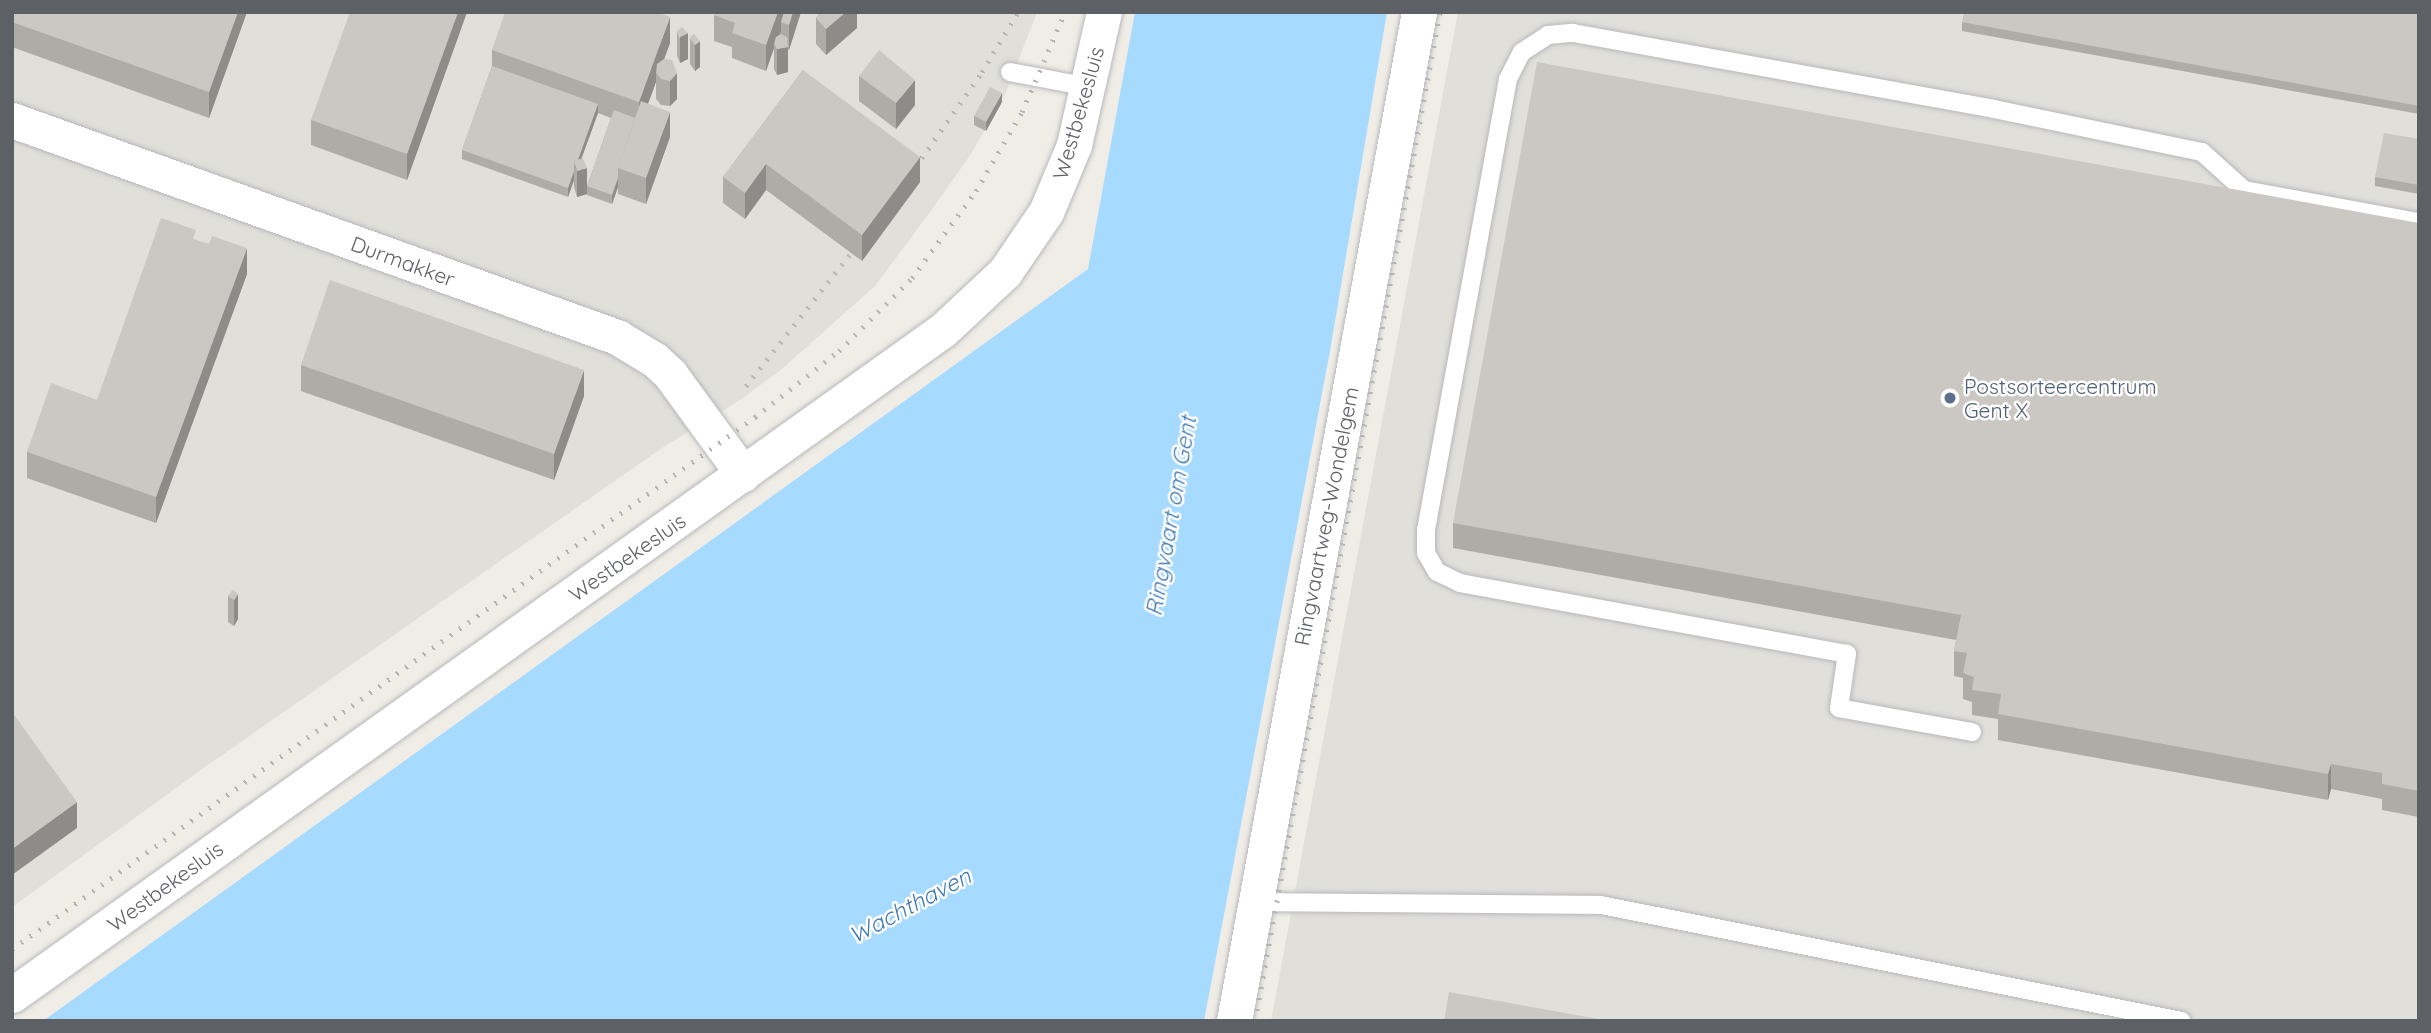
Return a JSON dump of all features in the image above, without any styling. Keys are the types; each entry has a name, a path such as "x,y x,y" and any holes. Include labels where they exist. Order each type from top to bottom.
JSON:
{"street":[{"name":"Westbekesluis","path":"12,995 924,345 1004,272 1040,221 1060,181 1089,87 1104,12"},
{"name":"Ringvaartweg-Wondelgem","path":"1234,1021 1419,12"},
{"name":"Durmakker","path":"12,120 617,337 655,360 670,374 743,474"}],"lane":[{"path":"1972,732 1839,708 1847,654 1460,583 1437,572 1426,554 1426,530 1508,79 1522,52 1548,36 1573,33 1994,109 2202,152 2244,190 2419,222"},
{"path":"1010,72 1089,87"},
{"path":"1255,902 1601,905 2182,1021"}],"shaded area":[{"path":"12,12 1037,12 1006,92 971,154 933,208 875,286 782,369 740,400 662,448 205,767 12,907"},
{"path":"1458,12 2419,12 2419,1021 1271,1021"}],"water":[{"path":"1135,12 1387,12 1330,351 1204,1021 43,1021 1088,269"}],"building":[{"path":"12,12 238,12 209,92 12,22"},
{"path":"350,12 458,12 407,154 311,120"},
{"path":"505,12 657,12 670,17 639,102 492,50"},
{"path":"715,12 778,12 766,45 732,33 735,23 714,15"},
{"path":"784,12 793,12 789,25 781,22"},
{"path":"822,12 846,12 826,29 816,18"},
{"path":"1964,12 2419,12 2419,106 1962,22"},
{"path":"682,27 688,33 680,37 677,31"},
{"path":"694,34 700,41 695,45 690,38"},
{"path":"781,34 787,37 788,47 777,49 774,44 776,37"},
{"path":"879,50 915,80 896,103 859,76"},
{"path":"664,59 672,60 677,73 670,81 661,79 656,73 657,64"},
{"name":"Postsorteercentrum Gent X","path":"1537,62 2419,223 2419,791 2382,784 2382,773 2331,764 2328,774 1998,714 2001,694 1972,690 1974,677 1963,673 1967,653 1954,651 1961,615 1453,523"},
{"path":"492,66 598,104 578,160 574,161 574,171 568,188 462,150"},
{"path":"803,70 920,157 862,235 766,164 745,193 723,177"},
{"path":"990,87 1002,93 986,122 974,116"},
{"path":"641,101 670,112 646,178 618,168"},
{"path":"614,110 635,118 612,195 587,186"},
{"path":"2384,133 2419,139 2419,185 2375,177"},
{"path":"583,158 587,168 577,171 574,161"},
{"path":"161,218 196,230 193,239 209,244 212,236 247,248 156,497 27,452 51,383 97,400"},
{"path":"330,280 584,370 554,454 301,365"},
{"path":"233,590 238,594 234,600 228,596"},
{"path":"12,712 77,802 12,849"},
{"path":"1449,992 1609,1021 1444,1021"}],"railway":[{"path":"909,176 982,72 1018,12"},
{"path":"12,949 755,417 839,351 912,278 976,191 1022,112 1065,12"},
{"path":"1255,1021 1440,12"},
{"path":"746,386 863,238"}],"place":[{"name":"Postsorteercentrum Gent X","path":"1950,398"}],"water label":[{"name":"Ringvaart om Gent","path":"1171,516"},
{"name":"Wachthaven","path":"910,906"}]}
